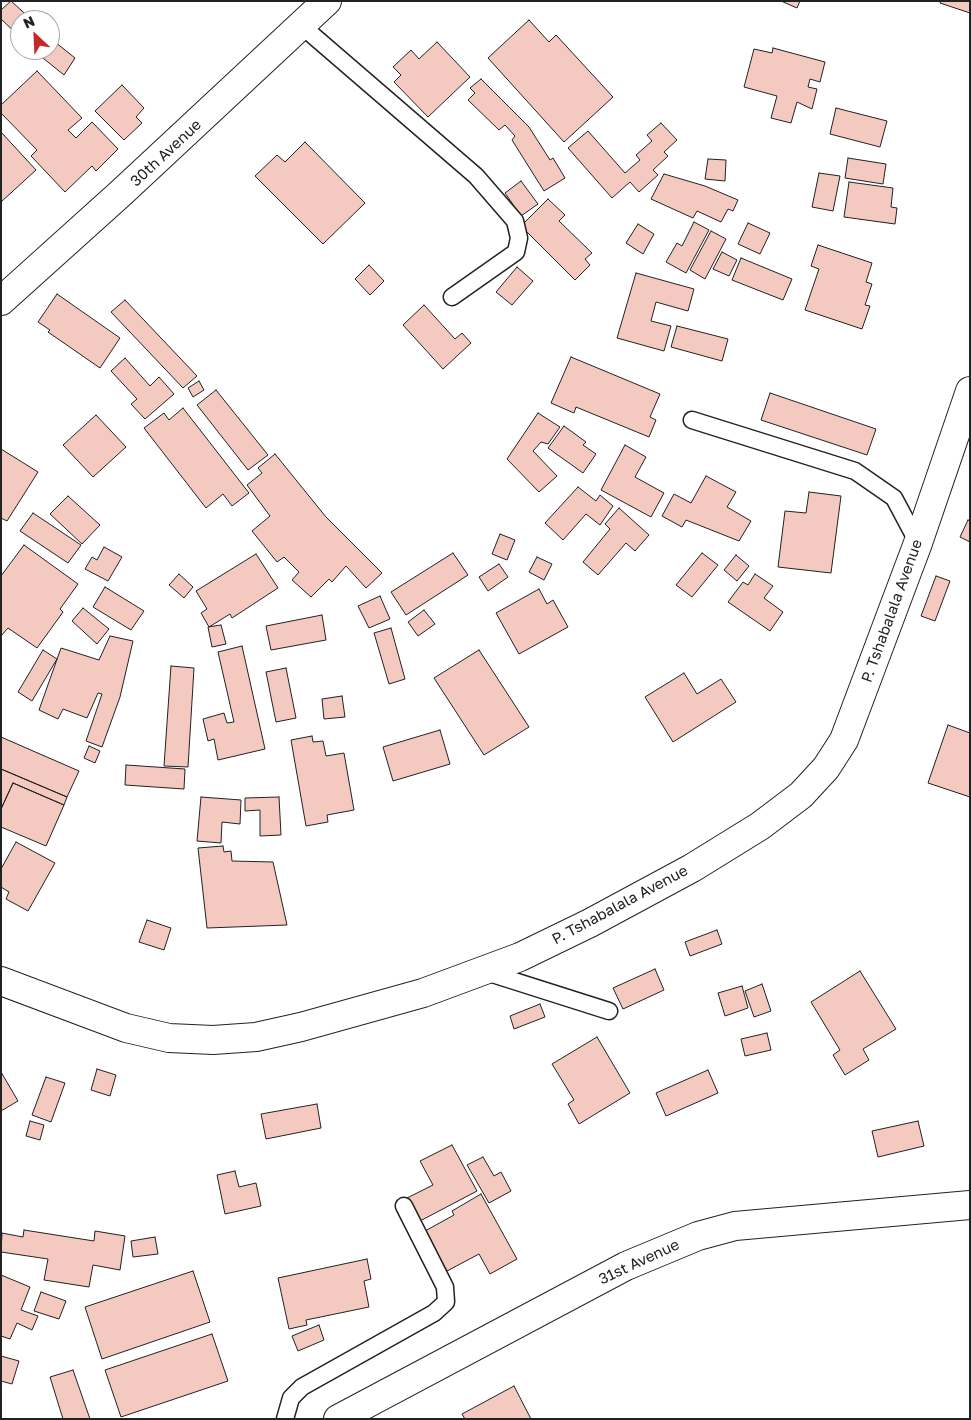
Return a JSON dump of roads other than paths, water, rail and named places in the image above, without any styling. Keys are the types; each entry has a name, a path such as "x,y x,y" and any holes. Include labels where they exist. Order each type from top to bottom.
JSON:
{"street":[{"name":"30th Avenue","path":"1,301 327,1"},
{"name":"P. Tshabalala Avenue","path":"1,981 126,1028 169,1038 213,1040 256,1036 301,1027 422,993 520,957 590,923 692,868 760,826 801,795 826,768 844,740 918,543 970,391"},
{"name":"31st Avenue","path":"338,1419 626,1266 698,1236 735,1226 970,1205"}],"lane":[{"path":"302,26 476,176 515,221 519,238 516,252 452,297"},
{"path":"692,420 855,471 894,498 918,543"},
{"path":"483,971 609,1010"},
{"path":"285,1419 291,1398 302,1387 434,1313 446,1302 445,1288 404,1206"}]}
